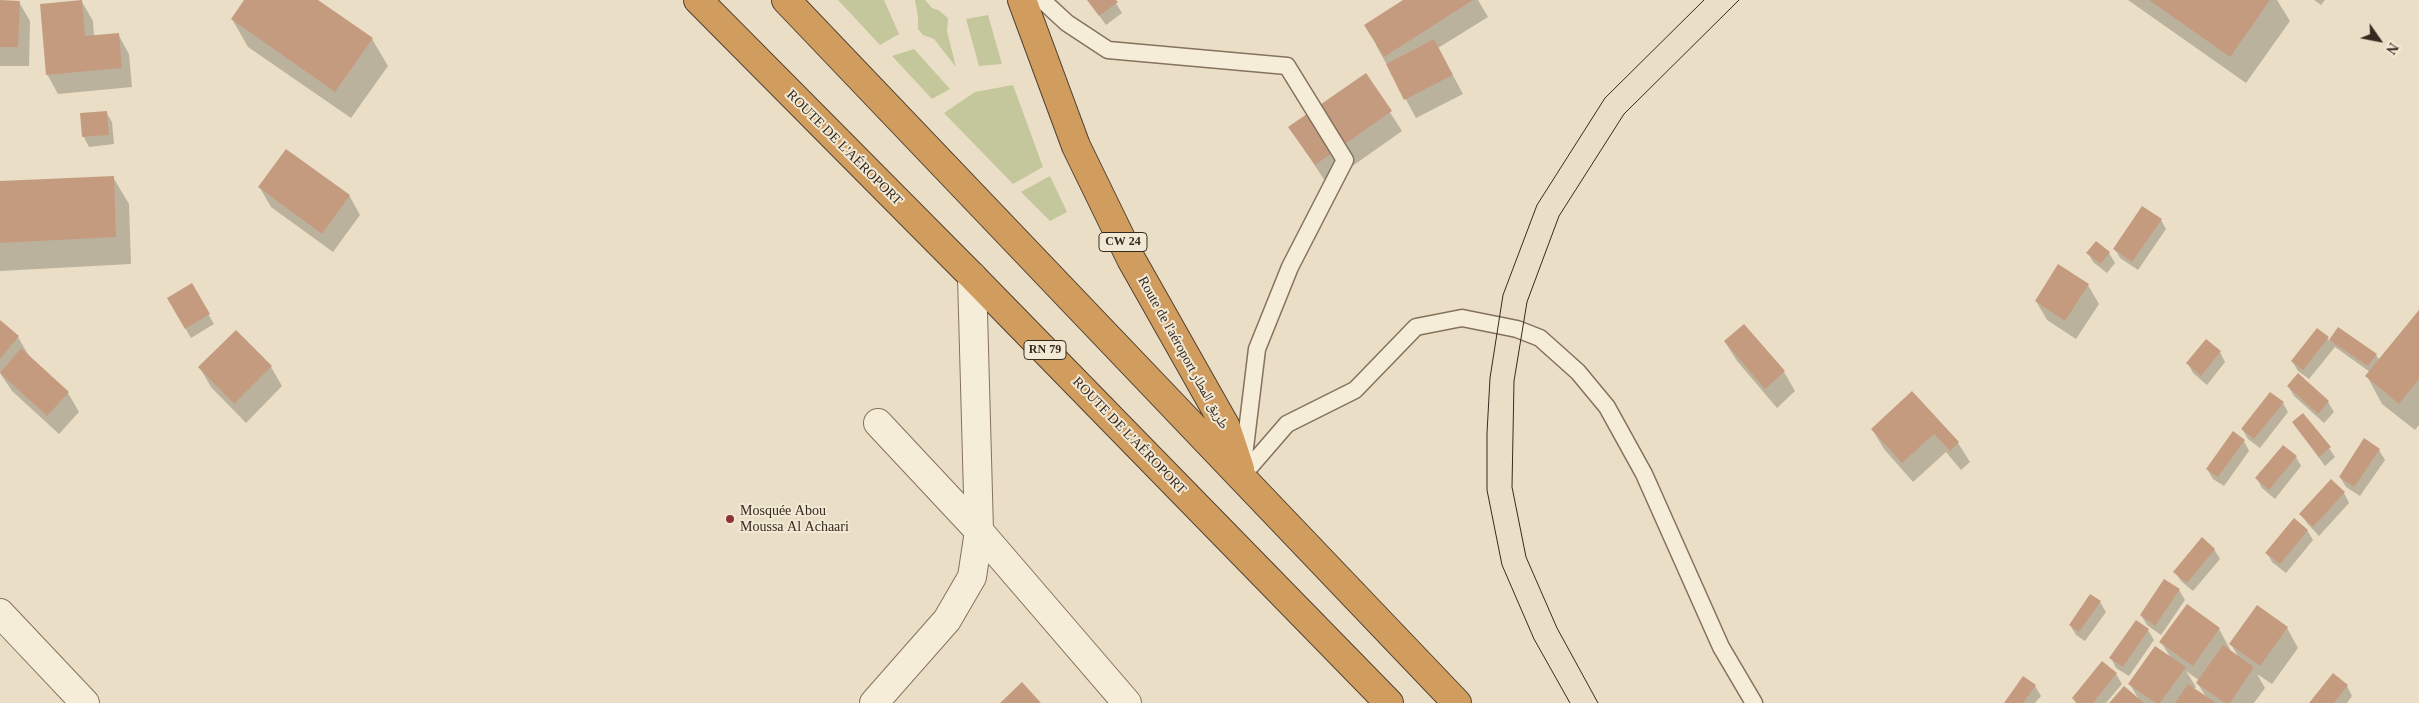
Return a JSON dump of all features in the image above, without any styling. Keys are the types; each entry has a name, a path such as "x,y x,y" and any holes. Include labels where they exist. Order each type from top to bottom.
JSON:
{"highway":[{"name":"ROUTE DE L'AÉROPORT","path":"698,0 972,276 1389,703"},
{"path":"786,0 1242,476"},
{"name":"Route de l'aéroport طريق المطار","path":"1022,0 1076,146 1131,259 1226,427 1242,476 1457,703"}],"street":[{"path":"874,703 947,620 972,577 979,531 972,276"},
{"path":"878,423 979,531 1127,703"},
{"path":"0,614 85,703"}],"lane":[{"path":"1042,0 1067,23 1108,50 1287,66 1345,160 1290,267 1257,350 1242,476"},
{"path":"1242,476 1288,424 1355,390 1416,327 1462,318 1516,329 1540,338 1578,372 1607,407 1644,474 1721,647 1754,703"}],"green space":[{"path":"838,0 884,0 899,34 880,45"},
{"path":"915,0 925,0 932,8 948,18 947,31 956,67 934,39 923,35 918,29"},
{"path":"988,15 1002,64 979,66 966,19"},
{"path":"914,49 950,89 932,99 892,56"},
{"path":"1013,85 1043,167 1013,184 944,113 975,92"},
{"path":"1050,176 1067,212 1050,221 1021,192"}],"building":[{"path":"0,0 20,1 18,47 0,47"},
{"path":"82,0 85,36 119,33 122,68 46,75 40,4"},
{"path":"244,0 318,0 373,38 335,92 231,19"},
{"path":"1087,0 1116,0 1118,2 1099,16"},
{"path":"1403,0 1473,0 1384,57 1364,25"},
{"path":"2149,0 2270,0 2230,57"},
{"path":"1434,39 1453,75 1404,100 1386,64"},
{"path":"1366,73 1392,111 1315,165 1288,127"},
{"path":"107,111 109,135 82,137 80,113"},
{"path":"286,149 350,195 322,234 258,187"},
{"path":"114,176 116,237 0,243 0,181"},
{"path":"2142,206 2162,219 2132,262 2113,249"},
{"path":"2096,241 2110,252 2101,264 2086,253"},
{"path":"2058,264 2089,284 2065,321 2035,301"},
{"path":"192,283 210,314 185,329 167,298"},
{"path":"2419,310 2419,379 2399,404 2365,376"},
{"path":"0,320 19,336 0,359"},
{"path":"1744,324 1785,371 1765,389 1724,341"},
{"path":"2338,327 2377,354 2368,366 2329,340"},
{"path":"2317,328 2329,337 2303,370 2291,361"},
{"path":"236,330 272,366 234,404 198,367"},
{"path":"2206,339 2221,351 2201,376 2186,363"},
{"path":"21,348 69,392 47,416 0,373"},
{"path":"2298,373 2329,401 2318,414 2287,386"},
{"path":"1912,391 1959,442 1950,451 1934,434 1902,463 1871,429"},
{"path":"2270,392 2284,402 2254,439 2241,429"},
{"path":"2303,413 2331,447 2319,457 2292,422"},
{"path":"2233,431 2245,440 2218,477 2206,469"},
{"path":"2364,438 2380,449 2354,487 2339,477"},
{"path":"2283,445 2297,456 2269,490 2255,478"},
{"path":"2331,479 2345,492 2313,527 2299,514"},
{"path":"2294,518 2308,530 2280,564 2265,553"},
{"path":"2202,537 2215,549 2187,583 2173,572"},
{"path":"2164,579 2180,589 2155,626 2140,615"},
{"path":"2090,594 2101,601 2079,632 2069,625"},
{"path":"2187,604 2220,628 2193,666 2159,642"},
{"path":"2257,605 2288,627 2260,666 2229,644"},
{"path":"2136,620 2149,629 2123,667 2109,658"},
{"path":"2223,645 2254,667 2230,703 2225,703 2196,683"},
{"path":"2155,646 2186,667 2160,703 2156,703 2128,684"},
{"path":"2102,661 2117,673 2093,703 2077,703 2072,698"},
{"path":"2333,673 2348,685 2334,703 2309,703"},
{"path":"2023,676 2036,685 2023,703 2004,703"},
{"path":"1022,682 1041,703 1000,703"},
{"path":"2188,684 2216,703 2175,703"},
{"path":"2124,686 2144,703 2109,703"}],"tram line":[{"path":"1570,703 1534,639 1502,565 1487,490 1487,433 1490,378 1503,295 1537,205 1605,98 1704,0"},
{"path":"1598,703 1557,628 1526,557 1512,487 1514,381 1527,302 1559,216 1624,114 1739,0"}],"place":[{"name":"Mosquée Abou Moussa Al Achaari","path":"730,519"}]}
